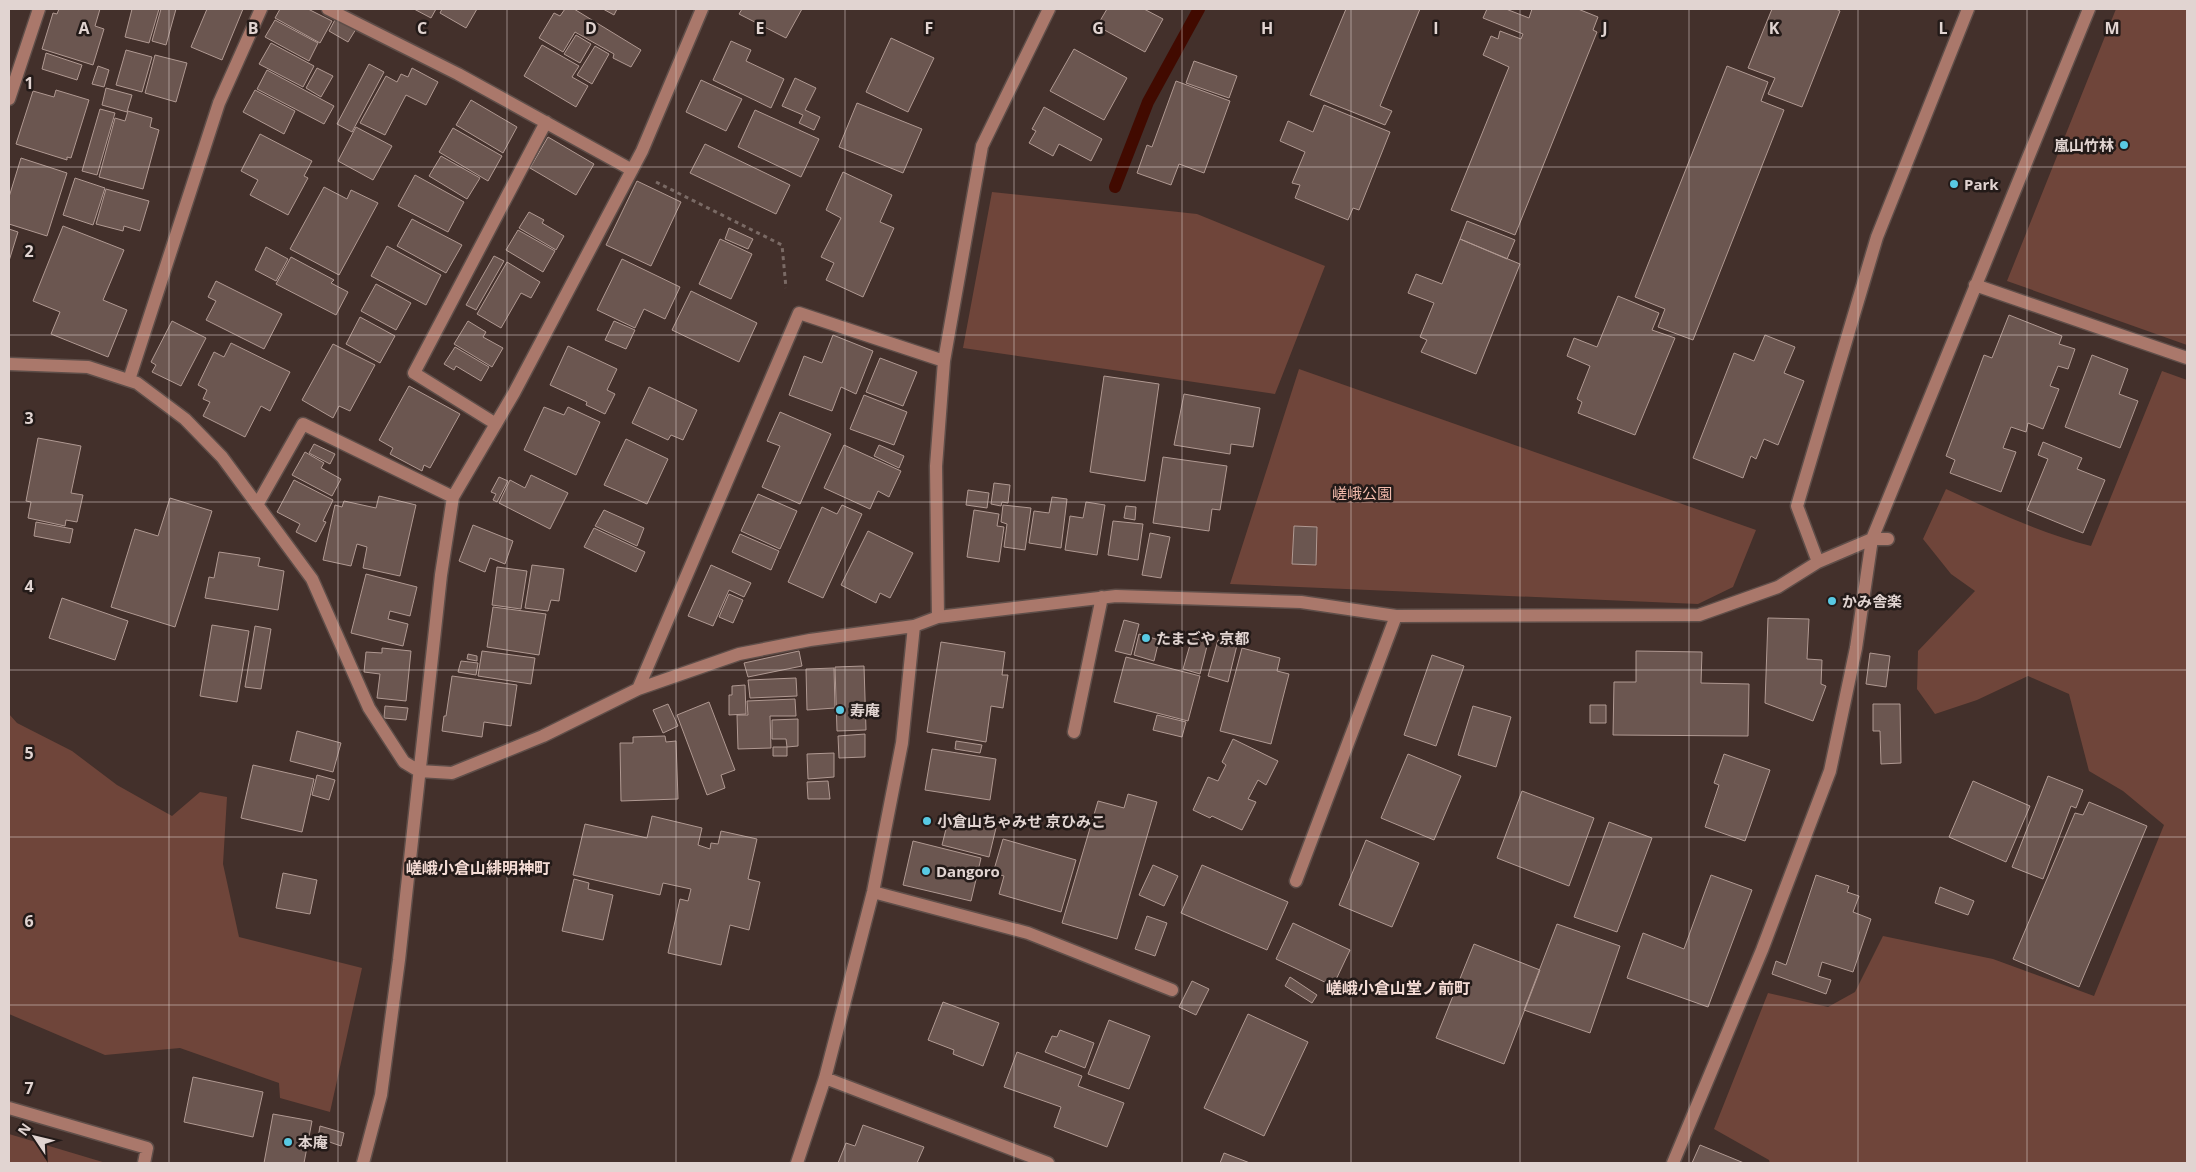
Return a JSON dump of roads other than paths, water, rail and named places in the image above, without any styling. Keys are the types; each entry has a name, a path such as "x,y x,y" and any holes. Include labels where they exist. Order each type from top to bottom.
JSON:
{"street":[{"path":"9,99 38,9"},
{"path":"129,380 219,103 261,9"},
{"path":"328,9 458,74 632,170"},
{"path":"362,1163 381,1095 399,960 441,575 453,497 496,424 632,170 667,95 702,9"},
{"path":"938,617 936,466 944,361 982,146 1049,9"},
{"path":"1818,562 1797,506 1877,237 1968,9"},
{"path":"1673,1163 1762,950 1830,771 1856,648 1872,539 2088,9"},
{"path":"496,424 414,374 546,122"},
{"path":"1975,286 2187,358"},
{"path":"638,689 799,313 944,361"},
{"path":"9,364 88,367 137,383 185,418 222,457 312,578 369,708 404,762 419,771 452,773 543,736 638,689 739,654 810,640 914,626 938,617 1102,597 1193,597 1300,602 1396,616 1699,615 1778,586 1818,562 1872,539 1888,539"},
{"path":"257,504 303,424 453,497"},
{"path":"1074,732 1102,597"},
{"path":"1296,881 1396,616"},
{"path":"796,1163 825,1078 873,892 902,743 914,626"},
{"path":"873,892 1028,933 1172,990"},
{"path":"825,1078 1048,1163"},
{"path":"9,1108 147,1148 144,1163"}],"waterway":[{"path":"1115,187 1148,102 1199,9"}],"place":[{"name":"嵐山竹林","path":"2124,145"},
{"name":"Park","path":"1954,184"},
{"name":"かみ舎楽","path":"1832,601"},
{"name":"たまごや 京都","path":"1146,638"},
{"name":"寿庵","path":"840,710"},
{"name":"小倉山ちゃみせ 京ひみこ","path":"927,821"},
{"name":"Dangoro","path":"926,871"},
{"name":"本庵","path":"288,1142"}],"district":[{"name":"嵯峨小倉山緋明神町","path":"478,868"},
{"name":"嵯峨小倉山堂ノ前町","path":"1398,988"}],"park label":[{"name":"嵯峨公園","path":"1362,493"}]}
